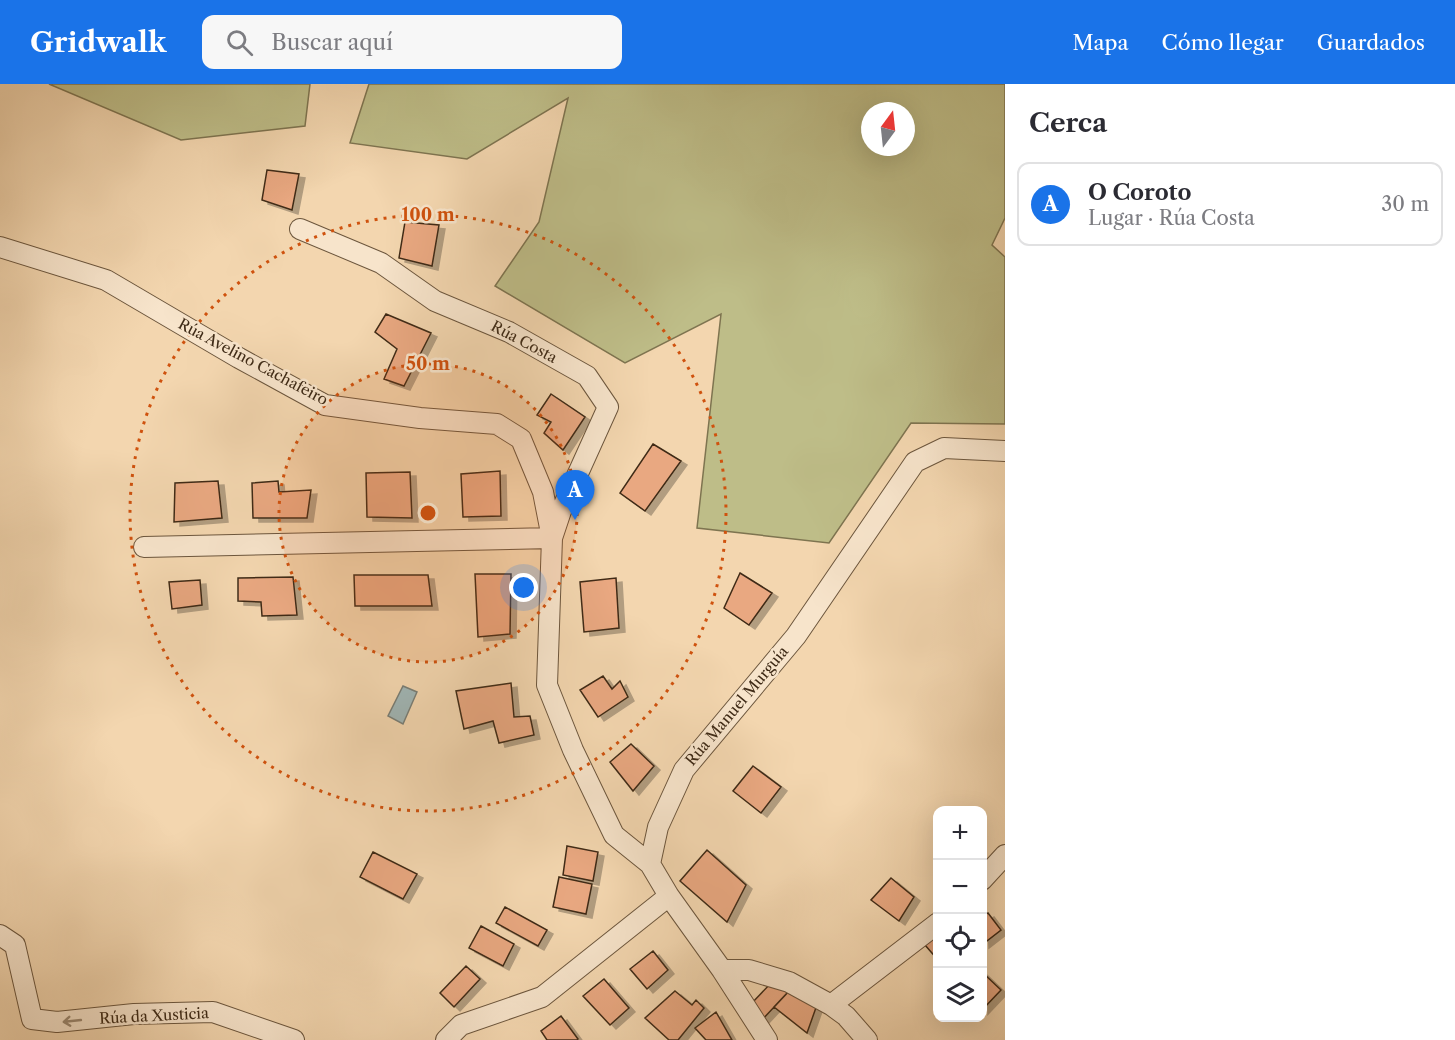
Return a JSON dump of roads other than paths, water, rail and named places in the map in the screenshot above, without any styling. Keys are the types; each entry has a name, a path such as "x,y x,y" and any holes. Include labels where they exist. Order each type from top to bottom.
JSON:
{"street":[{"name":"Rúa Costa","path":"300,229 381,263 435,301 508,332 587,376 608,408 561,511 552,538"},
{"name":"Rúa Avelino Cachafeiro","path":"0,247 106,280 239,358 325,405 420,418 497,424 521,439 543,492 552,538 547,685 573,750 614,834 650,864"},
{"name":"Rúa Manuel Murguía","path":"650,864 658,827 684,770 796,636 915,462 944,448 1005,451"},
{"path":"144,547 552,538"},
{"path":"987,875 1005,855"},
{"path":"650,864 669,896 722,970 767,1040"},
{"path":"446,1040 461,1025 542,997 669,896"},
{"path":"831,1005 933,927"},
{"name":"Rúa da Xusticia","path":"0,935 15,945 32,1020 57,1022 134,1014 213,1012 294,1040"},
{"path":"722,970 750,970 789,982 846,1016 867,1040"}],"place":[{"name":"O Coroto","path":"575,520"}]}
